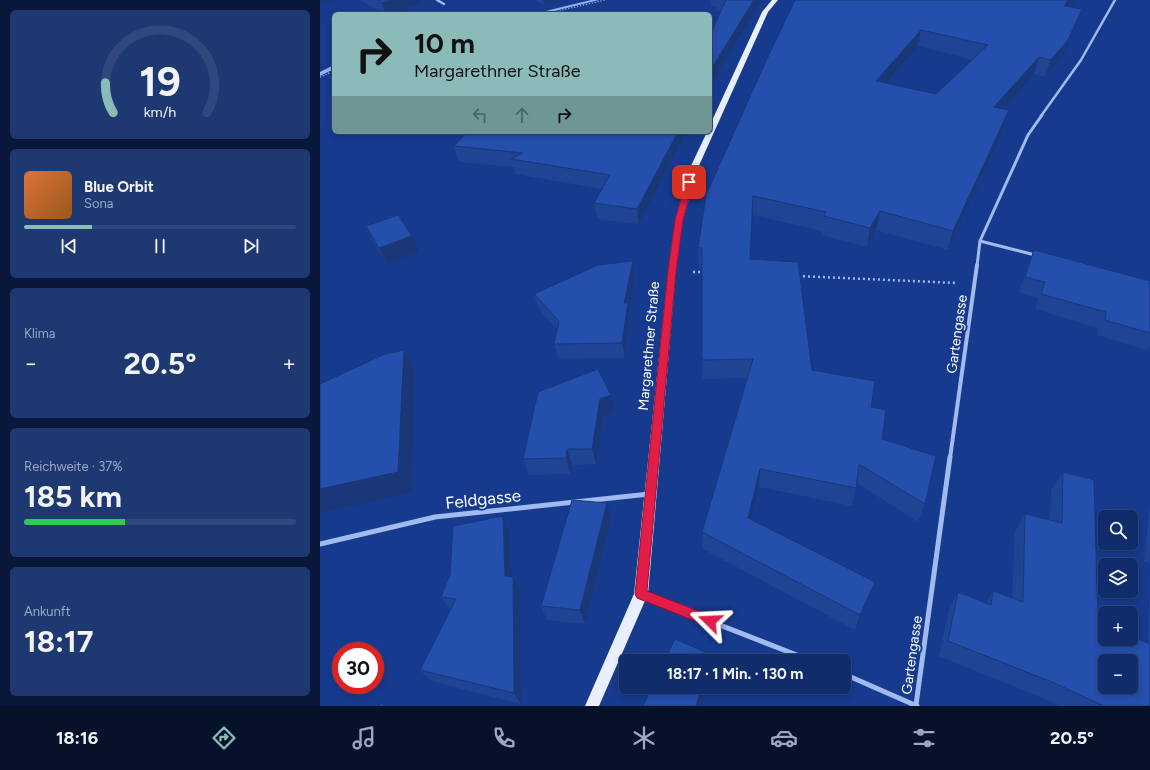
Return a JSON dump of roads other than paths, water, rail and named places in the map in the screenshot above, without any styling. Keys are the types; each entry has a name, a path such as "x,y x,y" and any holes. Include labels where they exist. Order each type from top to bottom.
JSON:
{"main road":[{"name":"Margarethner Straße","path":"712,128 765,12 775,0"},
{"name":"Margarethner Straße","path":"592,706 641,594 672,271 679,220 693,170 709,134"}],"street":[{"path":"437,0 444,4"},
{"name":"Gartengasse","path":"917,706 980,241 1028,135 1081,60 1115,0"},
{"path":"980,241 1042,257"},
{"name":"Feldgasse","path":"320,544 435,517 651,494"},
{"path":"641,594 794,654"},
{"path":"851,677 917,706"}],"waterway":[{"path":"544,12 597,0"},
{"path":"320,74 332,68"}]}
